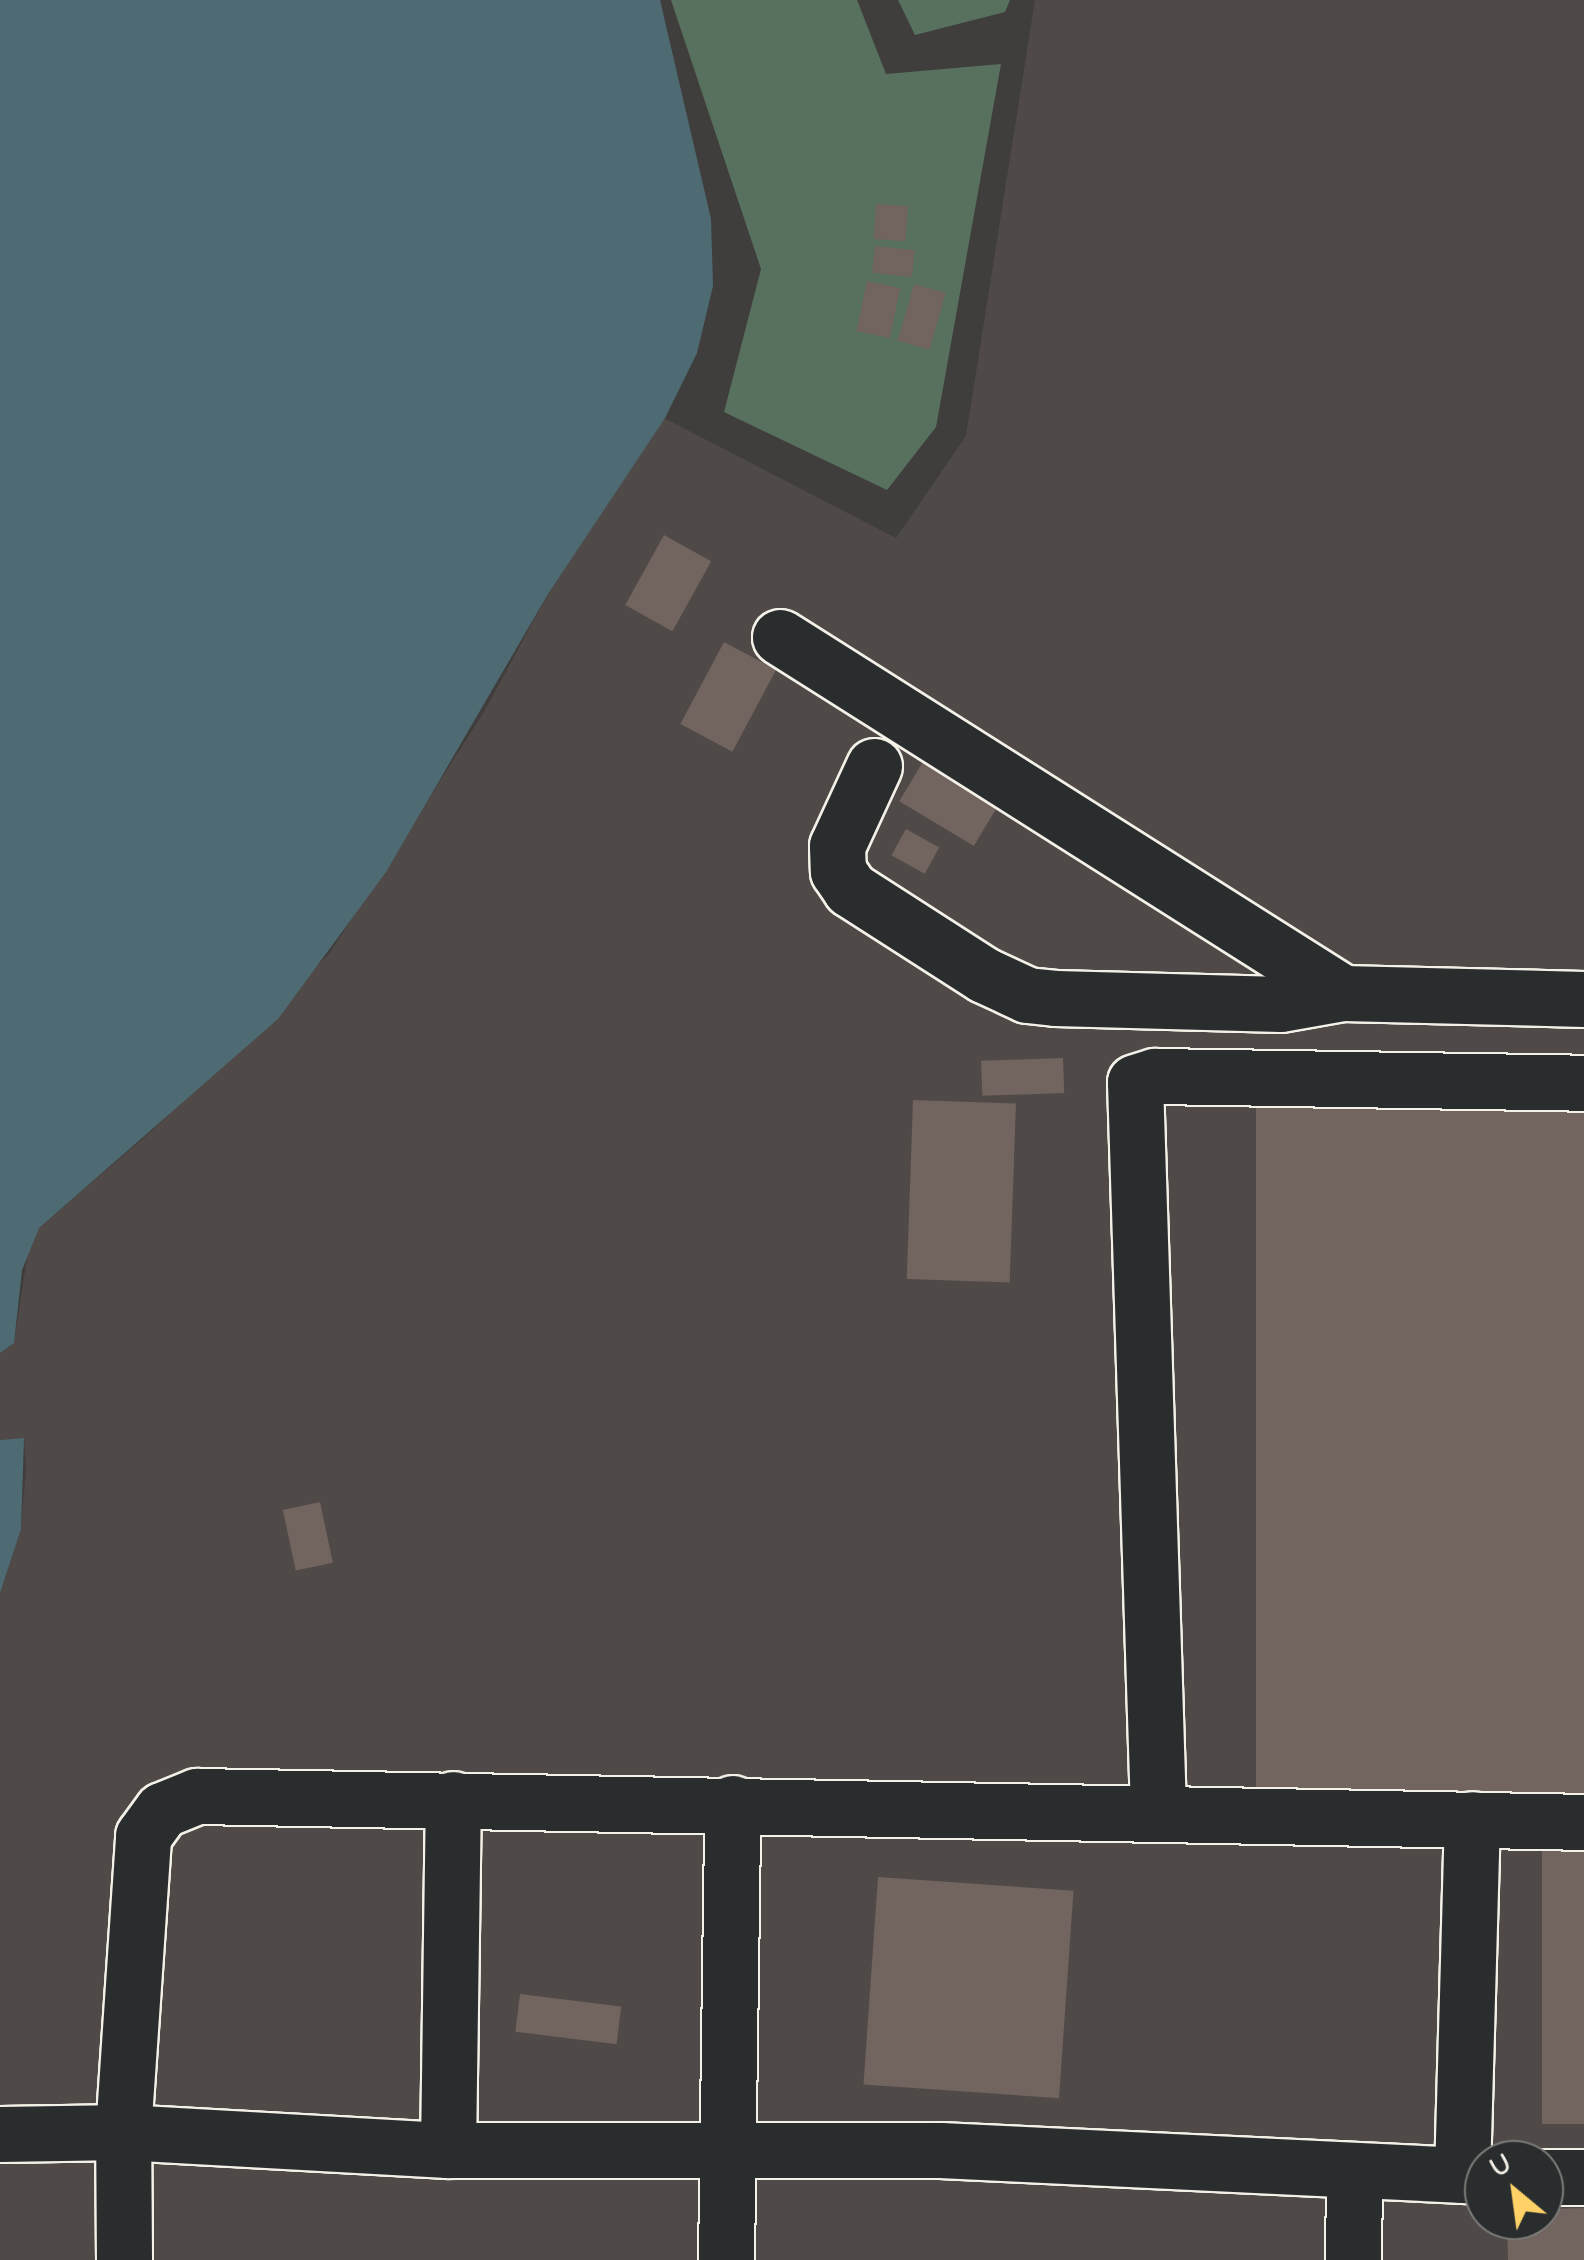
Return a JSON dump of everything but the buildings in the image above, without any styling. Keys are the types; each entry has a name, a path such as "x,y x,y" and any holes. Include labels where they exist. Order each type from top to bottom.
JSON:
{"lane":[{"path":"780,637 1343,992"},
{"path":"874,766 837,846 838,871 850,888 984,974 1027,995 1281,1004 1343,992 1584,998"},
{"path":"1158,1810 1135,1082 1154,1076 1584,1082"},
{"path":"124,2260 123,2132 143,1836 162,1810 198,1796 1158,1810 1584,1822"},
{"path":"448,2150 453,1800"},
{"path":"726,2260 724,2148 732,1803"},
{"path":"1472,1819 1473,2140"},
{"path":"0,2134 123,2132 448,2150 940,2150 1354,2174 1464,2175"},
{"path":"1353,2260 1354,2174"}],"shaded area":[{"path":"1035,0 1584,0 1584,2260 0,2260 0,1593 21,1529 26,1469 24,1438 0,1440 0,1353 14,1343 29,1245 39,1228 154,1129 329,954 484,712 548,594 664,418 896,538 966,436"}],"green space":[{"path":"671,0 857,0 886,74 1001,64 936,427 887,490 724,412 761,269"},
{"path":"898,0 1010,0 1005,12 915,35"}],"water":[{"path":"0,0 660,0 711,219 713,286 697,353 665,418 548,594 386,872 278,1019 39,1228 22,1270 14,1343 0,1353"},
{"path":"24,1438 21,1529 0,1593 0,1440"}]}
